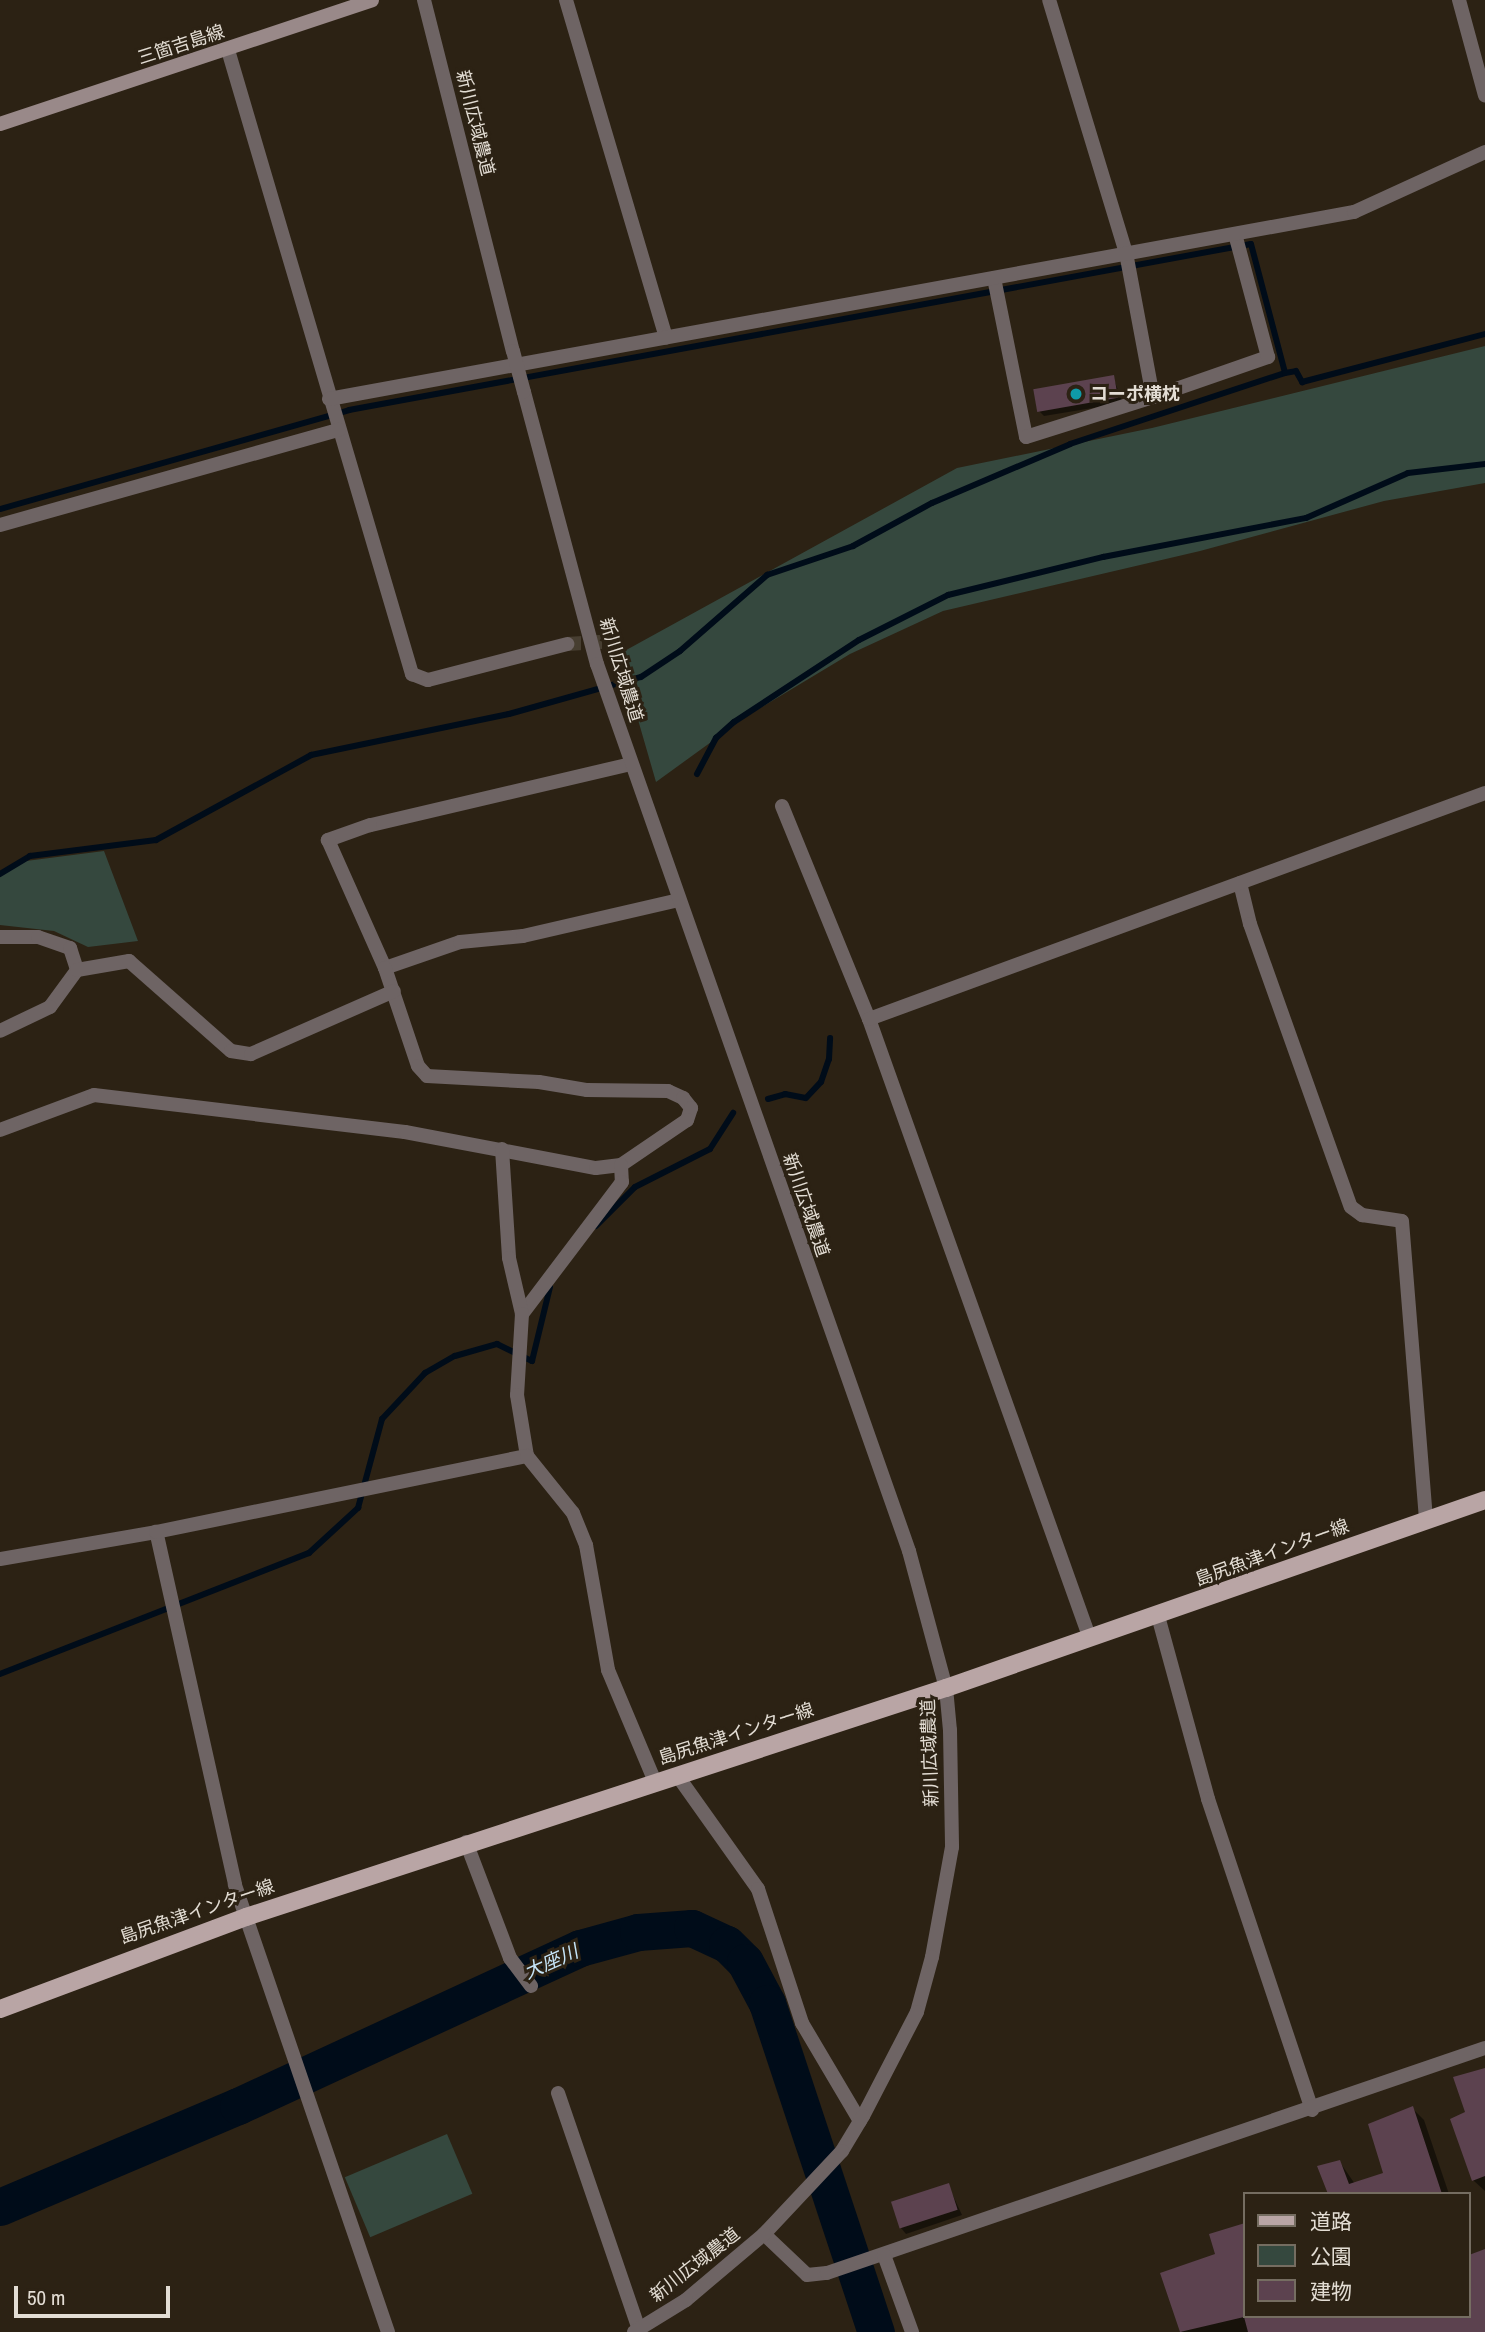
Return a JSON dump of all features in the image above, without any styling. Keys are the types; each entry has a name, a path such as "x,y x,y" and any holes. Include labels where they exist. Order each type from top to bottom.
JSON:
{"main road":[{"name":"三箇吉島線","path":"0,124 372,0"},
{"name":"島尻魚津インター線","path":"0,2009 246,1917 466,1842 946,1688 1485,1500"}],"street":[{"name":"新川広域農道","path":"424,0 513,351 600,674 909,1551 946,1688 952,1847 932,1957 917,2012 842,2151 764,2234 697,2292 636,2331"},
{"path":"566,0 667,338"},
{"path":"1049,0 1126,255 1153,397"},
{"path":"1460,0 1485,96"},
{"path":"228,50 412,674 428,680 567,644"},
{"path":"329,398 1354,212 1485,152"},
{"path":"995,279 1026,437 1268,357 1235,234"},
{"path":"0,525 339,430"},
{"path":"0,1130 94,1095 405,1132 596,1168 621,1165 687,1119 691,1108 683,1098 668,1091 587,1090 539,1082 427,1076 418,1066 385,968 328,840 370,825 631,764"},
{"path":"869,1019 1485,793"},
{"path":"782,806 869,1019 1090,1639"},
{"path":"1240,883 1250,924 1350,1208 1362,1215 1402,1221 1426,1521"},
{"path":"385,968 460,942 523,936 679,900"},
{"path":"0,937 38,937 71,948 77,970"},
{"path":"0,1031 50,1007 77,970 129,961 231,1051 251,1054 394,991"},
{"path":"502,1150 509,1258 522,1314 517,1395 527,1456 573,1513 586,1545 608,1670 655,1782"},
{"path":"522,1314 622,1182 621,1165"},
{"path":"0,1559 156,1532 527,1456"},
{"path":"156,1532 246,1917 388,2332"},
{"path":"1158,1616 1208,1799 1312,2110"},
{"path":"677,1775 758,1889 802,2023 860,2121"},
{"path":"466,1842 510,1958 531,1986"},
{"path":"764,2234 807,2274 827,2273 1312,2110 1485,2048"},
{"path":"558,2093 636,2331"},
{"path":"880,2256 912,2332"}],"green space":[{"path":"1485,346 1485,483 1384,501 1200,551 943,611 850,654 747,716 656,782 619,654 957,468 1152,428"},
{"path":"104,851 138,941 88,947 54,931 0,925 0,876 26,861"},
{"path":"447,2134 472,2194 370,2237 345,2177"}],"building":[{"name":"コーポ横枕","path":"1114,375 1118,398 1037,412 1033,389"},
{"path":"1485,2068 1485,2176 1472,2181 1450,2119 1465,2112 1453,2077"},
{"path":"1413,2106 1441,2192 1327,2192 1317,2166 1340,2160 1349,2184 1383,2173 1368,2124"},
{"path":"949,2183 958,2210 900,2228 891,2202"},
{"path":"1244,2223 1244,2317 1180,2332 1160,2273 1215,2254 1209,2234"},
{"path":"1485,2249 1485,2332 1248,2332 1244,2318 1471,2318 1471,2254"}],"waterway":[{"path":"0,509 349,410 1251,244 1285,373"},
{"path":"0,874 30,856 156,840 311,755 509,714 641,677 680,651 767,575 853,546 932,503 1070,444 1285,373 1296,371 1302,382 1485,334"},
{"path":"697,774 716,738 734,722 859,640 948,595 1103,557 1306,518 1408,473 1485,464"},
{"path":"768,1099 785,1094 806,1098 821,1082 829,1059 830,1038"},
{"path":"596,1226 635,1187 710,1149 733,1113"},
{"path":"0,1674 309,1553 358,1508 382,1419 425,1373 455,1356 497,1344 532,1361 550,1287"},
{"name":"大座川","path":"0,2207 238,2106 580,1948 638,1932 692,1928 727,1944 745,1962 767,2003 876,2332"}],"tunnel":[{"path":"567,644 616,641"}],"place":[{"name":"コーポ横枕","path":"1076,394"}]}
